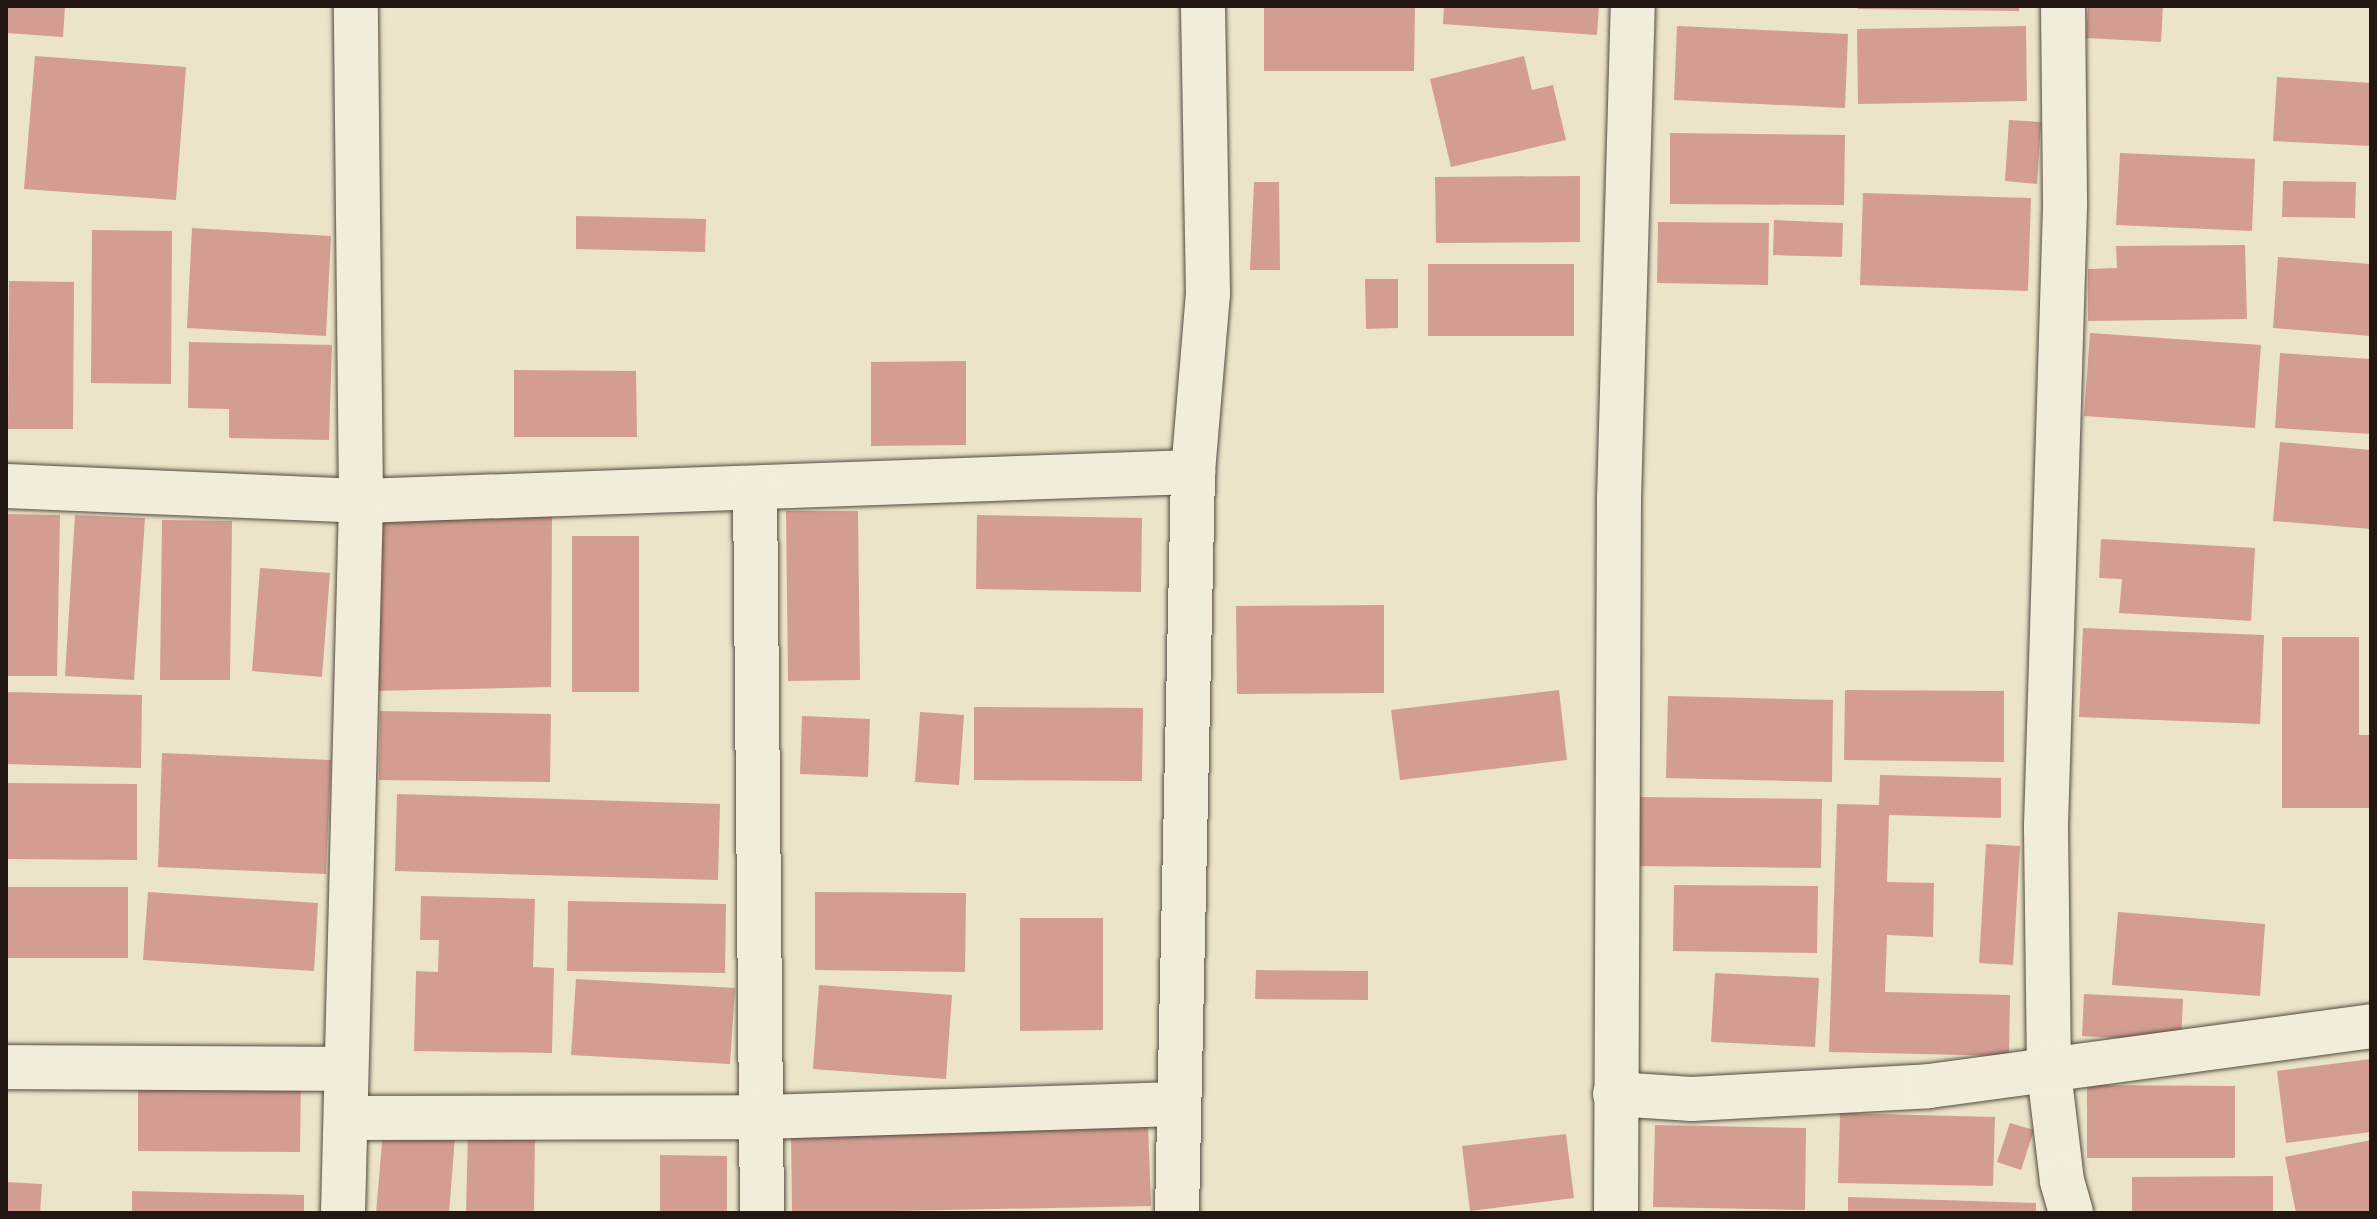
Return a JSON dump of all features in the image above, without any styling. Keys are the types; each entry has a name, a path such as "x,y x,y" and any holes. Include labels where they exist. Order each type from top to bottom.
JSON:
{"street":[{"path":"343,1213 344,1069 361,501 356,6"},
{"path":"1177,1213 1193,472 1208,294 1203,6"},
{"path":"1616,1213 1619,499 1633,6"},
{"path":"2063,6 2065,207 2046,827 2049,1072 2062,1181 2071,1213"},
{"path":"6,486 361,501 1193,472"},
{"path":"755,488 762,1213"},
{"path":"1615,1094 1692,1099 1794,1096 2049,1072 2371,1026"},
{"path":"6,1067 344,1069"},
{"path":"346,1118 762,1117 1177,1104"}],"building":[{"path":"6,6 65,6 63,37 6,33"},
{"path":"1264,6 1415,6 1414,71 1264,71"},
{"path":"1444,6 1599,6 1597,35 1443,24"},
{"path":"1858,6 2019,6 2019,11 1858,9"},
{"path":"2088,6 2163,6 2161,42 2086,38"},
{"path":"1677,26 1848,34 1845,108 1674,100"},
{"path":"2026,26 2027,101 1858,104 1857,29"},
{"path":"35,56 186,67 176,200 24,189"},
{"path":"1524,56 1532,90 1553,85 1566,140 1451,167 1430,79"},
{"path":"2277,77 2371,83 2371,146 2273,141"},
{"path":"2009,120 2041,122 2037,184 2005,181"},
{"path":"1670,133 1845,135 1844,205 1670,204"},
{"path":"2120,153 2255,159 2252,231 2116,225"},
{"path":"1580,176 1580,242 1436,243 1435,177"},
{"path":"2283,181 2356,182 2355,218 2282,217"},
{"path":"1254,182 1279,182 1280,270 1250,270"},
{"path":"1863,193 2031,198 2028,291 1860,285"},
{"path":"576,216 706,219 705,252 576,249"},
{"path":"1774,220 1843,223 1842,257 1773,255"},
{"path":"1658,222 1769,223 1768,285 1657,283"},
{"path":"192,228 331,236 326,336 187,328"},
{"path":"92,230 172,231 171,384 91,383"},
{"path":"2245,245 2247,319 2088,321 2088,269 2117,268 2116,246"},
{"path":"2278,257 2371,264 2371,336 2273,328"},
{"path":"1428,264 1574,264 1574,336 1428,336"},
{"path":"1365,279 1398,279 1398,328 1366,329"},
{"path":"9,281 74,282 73,429 8,429"},
{"path":"2090,333 2261,345 2255,428 2084,416"},
{"path":"189,342 332,345 329,440 229,438 229,409 188,408"},
{"path":"2280,353 2371,359 2371,434 2275,428"},
{"path":"966,361 966,445 871,446 871,362"},
{"path":"514,370 636,371 637,437 514,437"},
{"path":"2280,442 2371,450 2371,529 2273,521"},
{"path":"786,511 858,511 860,680 788,681"},
{"path":"374,513 552,515 551,687 373,691"},
{"path":"6,514 60,515 57,676 6,676"},
{"path":"75,515 145,518 134,680 65,676"},
{"path":"977,515 1142,518 1141,592 976,589"},
{"path":"162,520 232,521 230,680 160,680"},
{"path":"572,536 639,536 639,692 572,692"},
{"path":"2101,539 2255,548 2251,621 2119,613 2122,579 2099,578"},
{"path":"260,568 330,573 322,677 252,671"},
{"path":"1384,605 1384,693 1237,694 1236,606"},
{"path":"2083,628 2264,635 2260,724 2079,717"},
{"path":"2282,637 2359,637 2359,735 2371,735 2371,808 2282,808"},
{"path":"1559,690 1567,760 1400,780 1391,710"},
{"path":"1845,690 2004,691 2004,762 1844,760"},
{"path":"6,692 142,695 141,768 6,764"},
{"path":"1668,696 1833,700 1832,782 1666,778"},
{"path":"974,707 1143,708 1142,781 974,780"},
{"path":"380,711 551,714 550,782 379,780"},
{"path":"920,712 964,715 959,785 915,782"},
{"path":"802,716 870,719 868,777 800,774"},
{"path":"162,753 331,760 326,874 158,867"},
{"path":"1880,775 2001,778 2001,818 1889,815 1887,882 1934,883 1933,937 1887,935 1885,992 2010,995 2009,1056 1829,1052 1837,804 1879,805"},
{"path":"6,783 137,784 137,860 6,859"},
{"path":"397,794 720,804 718,880 395,871"},
{"path":"1637,797 1822,799 1821,868 1636,866"},
{"path":"1986,844 2020,846 2013,965 1979,963"},
{"path":"1674,885 1818,886 1817,953 1673,951"},
{"path":"6,887 128,887 128,958 6,958"},
{"path":"148,892 318,903 314,971 143,960"},
{"path":"815,892 966,893 965,972 815,970"},
{"path":"421,896 535,899 533,967 554,968 552,1053 414,1051 416,971 438,972 439,940 420,940"},
{"path":"568,901 726,904 725,973 567,971"},
{"path":"2118,912 2265,924 2260,996 2112,985"},
{"path":"1020,918 1103,918 1103,1030 1020,1031"},
{"path":"1256,970 1368,971 1368,1000 1255,999"},
{"path":"1715,973 1819,978 1815,1047 1711,1042"},
{"path":"576,979 735,988 730,1064 571,1055"},
{"path":"819,985 952,995 946,1079 813,1069"},
{"path":"2084,994 2183,999 2181,1042 2082,1036"},
{"path":"2371,1059 2371,1132 2286,1143 2277,1071"},
{"path":"138,1078 301,1079 300,1152 138,1151"},
{"path":"2087,1085 2235,1086 2235,1158 2087,1158"},
{"path":"1840,1113 1995,1117 1993,1186 1838,1183"},
{"path":"2010,1123 2034,1130 2021,1170 1997,1162"},
{"path":"1148,1124 1151,1206 792,1213 791,1133"},
{"path":"1655,1125 1806,1128 1805,1210 1653,1207"},
{"path":"383,1131 455,1137 449,1213 376,1213"},
{"path":"468,1132 535,1132 534,1213 466,1213"},
{"path":"1566,1134 1574,1198 1470,1211 1462,1146"},
{"path":"2371,1140 2371,1213 2296,1213 2285,1157"},
{"path":"660,1155 727,1156 727,1213 660,1213"},
{"path":"2273,1176 2273,1213 2132,1213 2132,1177"},
{"path":"6,1182 42,1184 40,1213 6,1213"},
{"path":"132,1191 304,1195 304,1213 132,1213"},
{"path":"1848,1197 2036,1203 2036,1213 1848,1213"}]}
